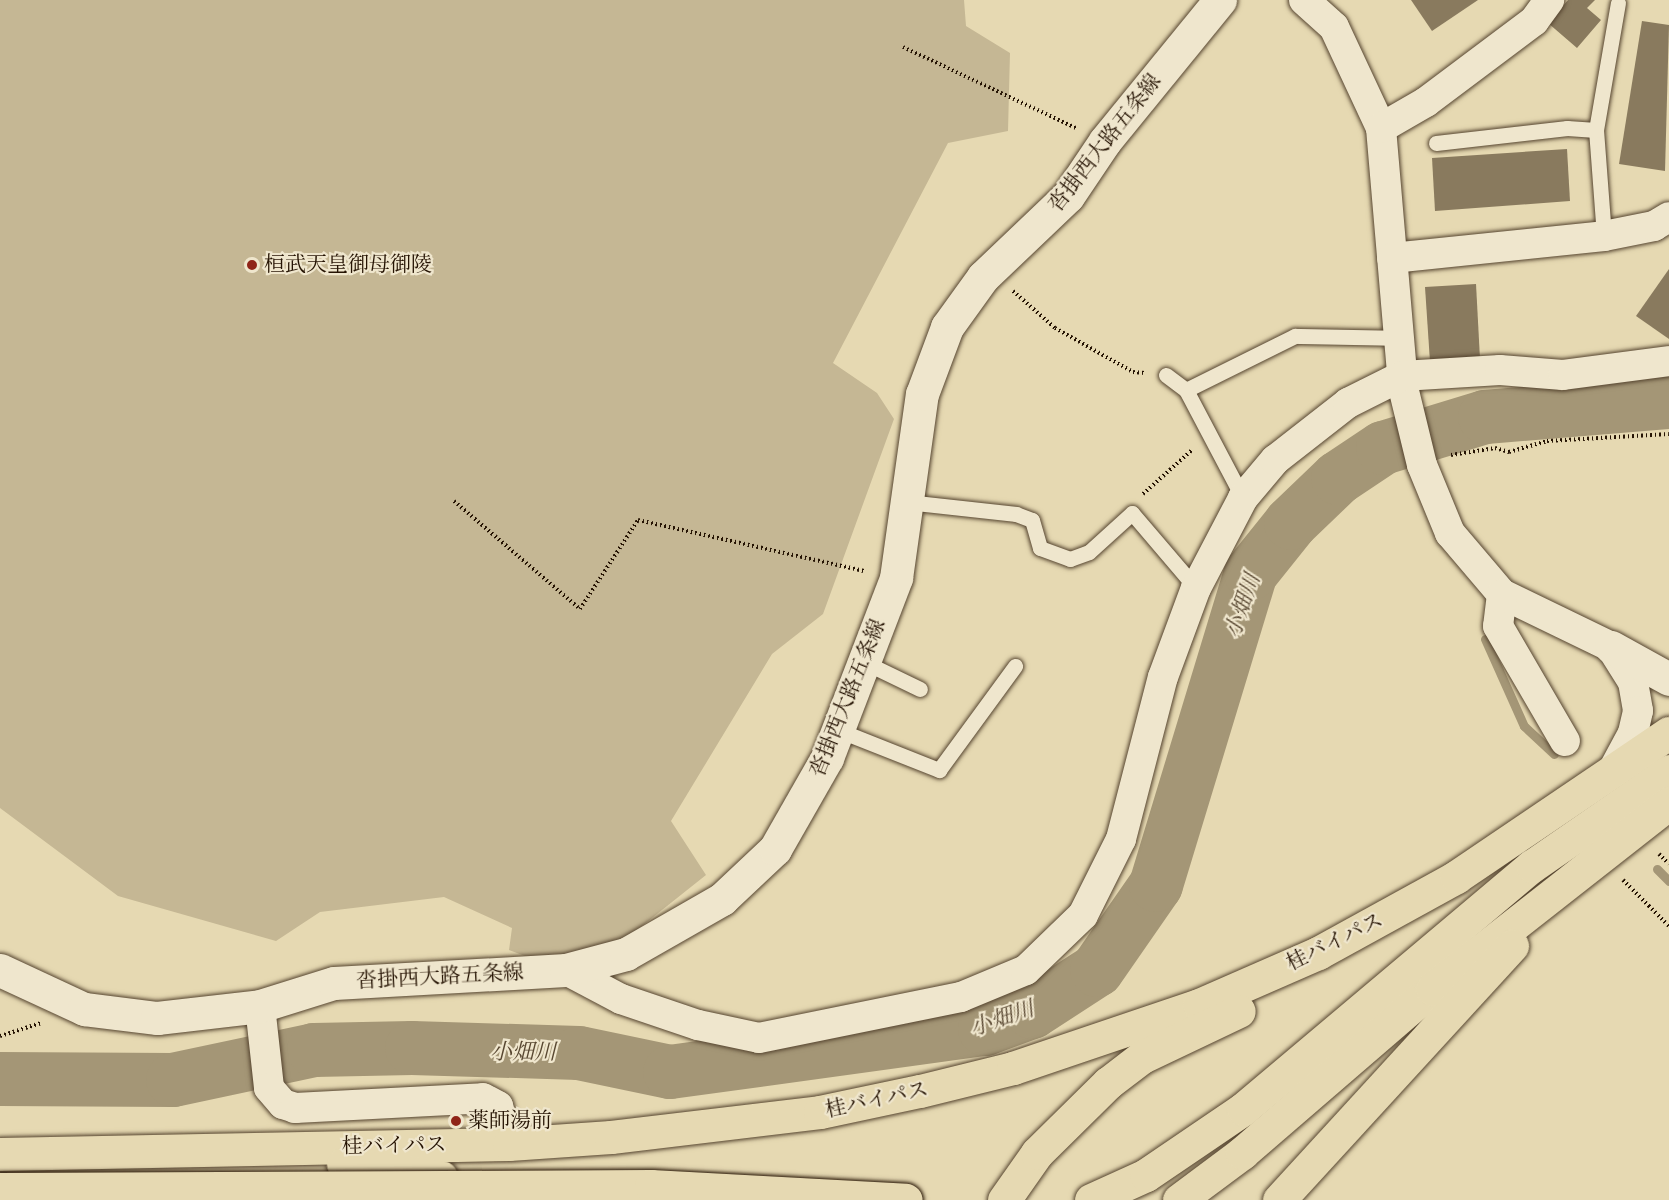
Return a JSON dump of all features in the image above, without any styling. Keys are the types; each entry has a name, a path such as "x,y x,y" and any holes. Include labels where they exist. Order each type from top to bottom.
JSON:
{"highway":[{"name":"桂バイパス","path":"0,1154 509,1144 622,1136 820,1112 1013,1068 1199,1005 1318,953 1400,911 1515,838 1669,733"},
{"path":"1091,1200 1146,1175 1243,1109 1532,866 1669,771"},
{"path":"1179,1200 1242,1153 1432,989 1669,804"},
{"path":"1389,938 1515,838"},
{"path":"1004,1200 1037,1153 1070,1117 1142,1057 1532,866"},
{"path":"1279,1200 1582,870"},
{"path":"240,1149 490,1184 675,1200"},
{"path":"0,1189 651,1186 906,1200"}],"main road":[{"name":"沓掛西大路五条線","path":"0,970 84,1009 119,1017 262,1018 334,983 566,970 626,954 722,899 776,849 838,729 896,578 922,394 947,327 990,271 1068,196 1105,141 1220,0"},
{"path":"1611,647 1669,679"}],"street":[{"path":"1304,0 1334,27 1381,128 1403,381 1422,465 1450,533 1502,594 1611,647 1633,682 1638,711 1633,733 1612,772"},
{"path":"1381,128 1426,102 1516,34 1549,0"},
{"path":"1392,258 1604,236 1654,226 1669,217"},
{"path":"566,970 621,999 698,1025 759,1038 961,997 1026,970 1083,915 1122,839 1163,677 1196,588 1244,498 1305,431 1403,381 1500,370 1563,375 1669,362"},
{"path":"1502,594 1498,626 1565,741"},
{"path":"262,1018 268,1088 283,1104 295,1108 483,1098 498,1106 509,1144"}],"lane":[{"path":"1604,236 1596,130 1618,3"},
{"path":"1436,143 1567,128 1596,130"},
{"path":"1186,390 1295,336 1398,338"},
{"path":"1166,375 1186,390 1244,498"},
{"path":"907,501 1016,514 1032,520 1040,548 1070,559 1089,552 1132,513 1196,588"},
{"path":"864,662 920,689"},
{"path":"838,729 939,770 1015,666"}],"path":[{"path":"903,47 1105,141"},
{"path":"990,271 1055,328 1133,372 1166,375"},
{"path":"1132,513 1142,496 1209,434"},
{"path":"1422,465 1446,455 1495,448 1509,452 1547,441 1669,434"},
{"path":"454,501 580,609 638,520 896,578"},
{"path":"1659,854 1669,864"},
{"path":"1619,876 1669,926"}],"shaded area":[{"path":"0,0 964,0 966,26 1010,53 1008,131 948,143 833,363 877,393 894,419 823,614 772,654 671,821 706,875 623,941 541,962 509,950 512,928 444,897 320,912 276,941 118,896 0,808"}],"building":[{"path":"1411,0 1478,0 1432,31"},
{"path":"1568,0 1595,0 1587,8 1601,20 1577,48 1548,23"},
{"path":"1642,21 1669,25 1665,171 1619,164"},
{"path":"1567,149 1570,201 1435,211 1432,158"},
{"path":"1669,269 1669,339 1636,316"},
{"path":"1476,284 1480,359 1430,362 1425,287"}],"waterway":[{"name":"小畑川","path":"0,1079 173,1080 314,1050 412,1048 579,1053 670,1072 985,1029 1032,1012 1097,970 1156,885 1251,573 1291,523 1338,478 1383,448 1485,417 1669,402"},
{"path":"1485,639 1524,726 1554,754"},
{"path":"1657,869 1669,881"}],"place":[{"name":"桓武天皇御母御陵","path":"252,265"},
{"name":"薬師湯前","path":"456,1121"}]}
